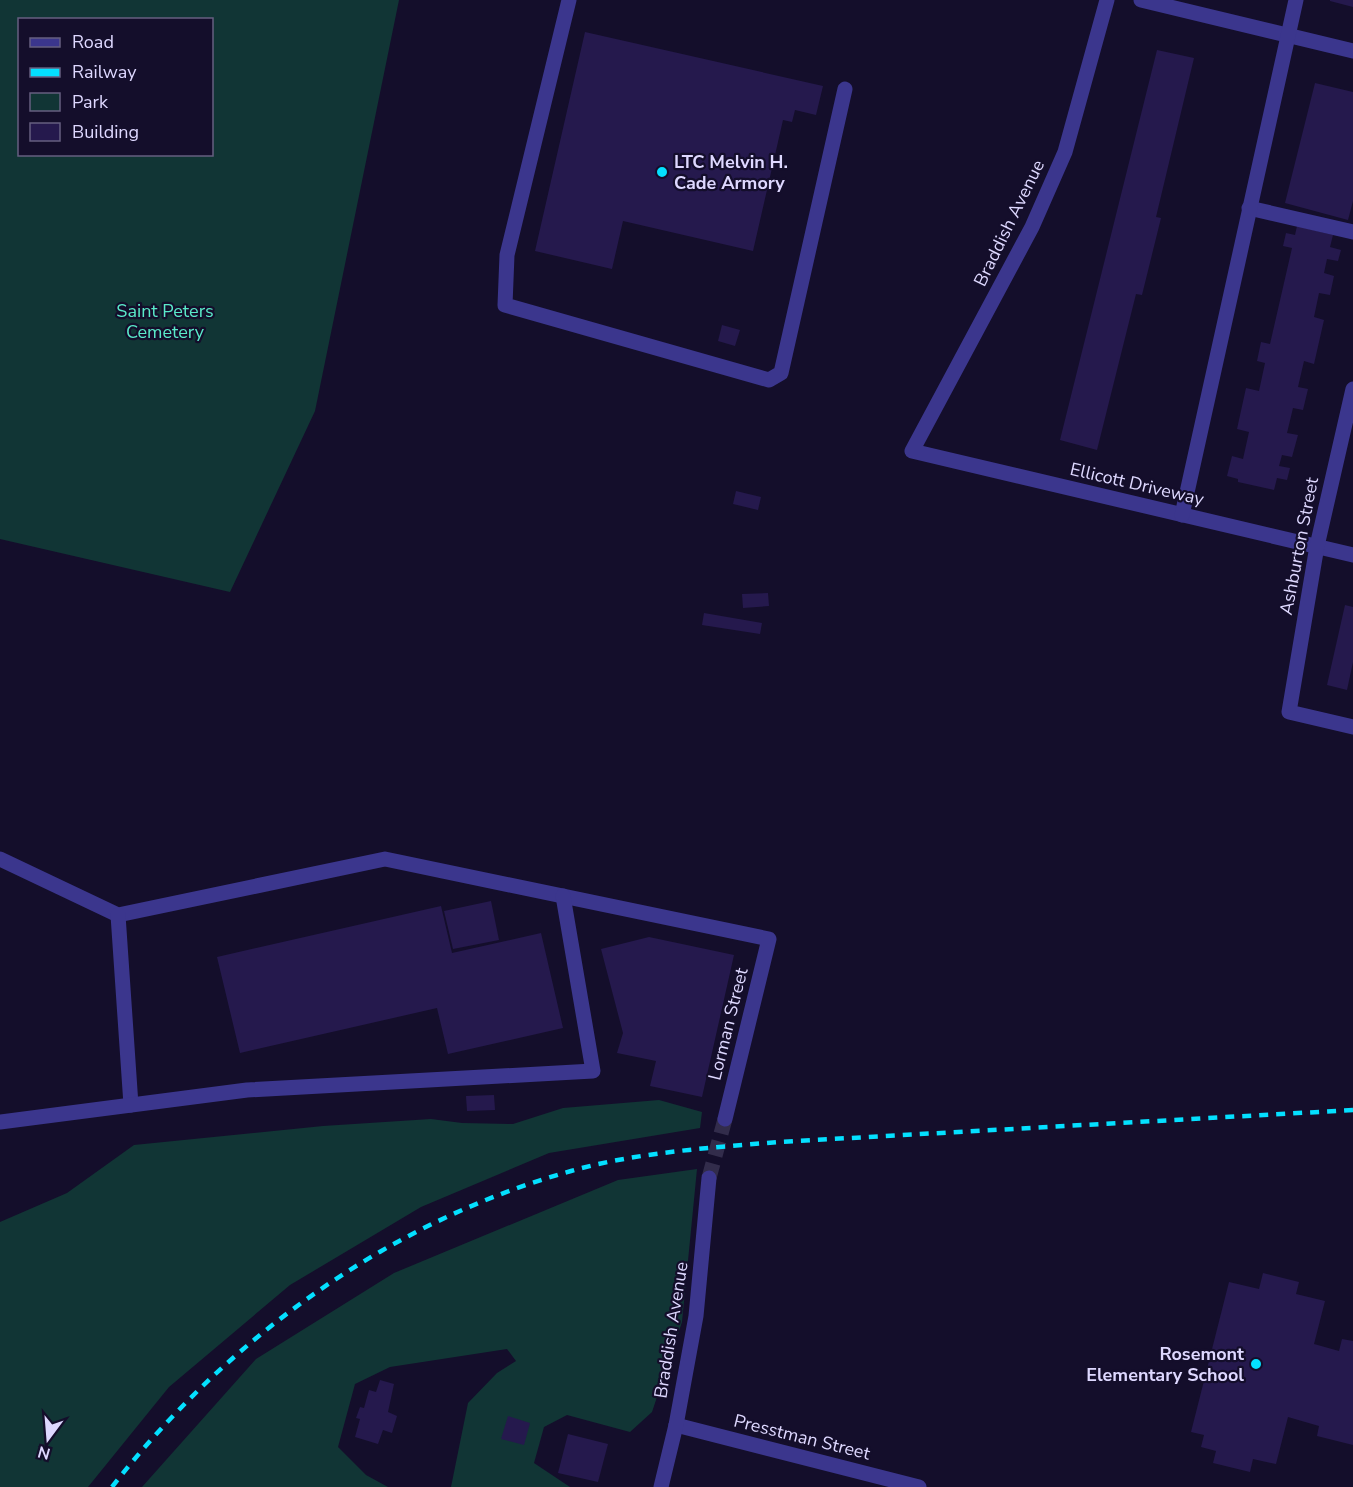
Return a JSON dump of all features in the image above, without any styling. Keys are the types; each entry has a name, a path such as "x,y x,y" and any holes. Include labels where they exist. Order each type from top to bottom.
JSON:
{"street":[{"path":"569,0 507,255 504,305 769,380 781,373 846,89"},
{"name":"Braddish Avenue","path":"912,451 1032,227 1065,152 1107,0"},
{"path":"1141,0 1353,51"},
{"path":"1182,515 1296,0"},
{"path":"1250,208 1353,232"},
{"name":"Ashburton Street","path":"1353,389 1350,416 1317,546 1289,712 1353,727"},
{"name":"Ellicott Driveway","path":"912,451 1353,555"},
{"path":"0,859 118,915 384,859 563,896 593,1071 247,1090 0,1122"},
{"name":"Lorman Street","path":"563,896 769,939 725,1119"},
{"path":"118,915 131,1105"},
{"name":"Braddish Avenue","path":"661,1487 676,1425 696,1316 709,1178"},
{"name":"Presstman Street","path":"676,1425 919,1487"}],"green space":[{"name":"Saint Peters Cemetery","path":"0,0 399,0 315,411 230,592 0,539"},
{"path":"659,1100 702,1112 700,1128 549,1153 421,1207 290,1285 169,1387 88,1487 0,1487 0,1222 67,1193 134,1145 323,1126 431,1119 462,1123 513,1124 563,1108"},
{"path":"697,1169 682,1322 652,1412 630,1432 567,1415 544,1427 534,1463 570,1487 451,1487 468,1403 497,1373 516,1361 507,1349 390,1367 355,1384 338,1447 366,1475 388,1487 142,1487 256,1359 394,1273 618,1180"}],"building":[{"path":"1330,0 1353,0 1353,7 1330,1"},
{"name":"LTC Melvin H. Cade Armory","path":"585,32 823,86 816,115 795,110 792,122 783,120 753,251 623,221 612,269 535,251"},
{"path":"1157,50 1194,58 1156,217 1161,218 1142,295 1136,294 1097,450 1060,440"},
{"path":"1315,83 1353,92 1353,201 1348,220 1285,203"},
{"path":"1297,226 1333,235 1330,247 1341,250 1338,261 1327,259 1324,273 1334,276 1330,295 1319,293 1314,317 1324,320 1314,364 1304,361 1298,387 1308,389 1303,410 1293,408 1287,433 1298,435 1292,457 1282,455 1279,466 1290,468 1287,480 1277,478 1274,490 1238,482 1238,479 1227,476 1232,456 1243,459 1249,432 1237,429 1246,388 1259,391 1265,363 1257,361 1261,342 1270,344 1292,248 1283,246 1286,233 1295,235"},
{"path":"722,325 740,330 735,346 718,341"},
{"path":"736,491 761,497 758,510 733,504"},
{"path":"768,593 769,606 743,608 742,594"},
{"path":"1345,605 1353,607 1353,662 1347,690 1327,685"},
{"path":"704,613 762,623 760,634 702,625"},
{"path":"491,901 499,940 453,949 444,911"},
{"path":"441,906 452,953 541,933 563,1028 448,1054 437,1008 240,1053 217,957"},
{"path":"649,937 734,955 702,1097 650,1086 656,1061 617,1053 623,1033 601,949"},
{"path":"494,1095 495,1110 467,1111 466,1096"},
{"path":"1263,1273 1299,1282 1296,1294 1325,1301 1314,1344 1339,1351 1342,1339 1353,1341 1353,1445 1317,1436 1319,1426 1288,1417 1276,1464 1253,1459 1250,1472 1213,1463 1216,1451 1201,1447 1204,1435 1191,1432 1229,1282 1259,1289"},
{"path":"380,1380 394,1384 388,1412 397,1416 392,1433 383,1430 378,1444 355,1437 360,1419 356,1418 360,1407 364,1408 369,1390 376,1392"},
{"path":"508,1416 530,1423 524,1445 501,1439"},
{"path":"568,1434 608,1444 598,1482 558,1473"}],"tunnel":[{"path":"709,1178 725,1119"}],"railway":[{"path":"112,1487 158,1433 207,1382 260,1335 316,1292 376,1254 438,1221 503,1193 571,1171 648,1155 778,1142 1353,1110"}],"place":[{"name":"LTC Melvin H. Cade Armory","path":"662,172"},
{"name":"Rosemont Elementary School","path":"1256,1364"}]}
